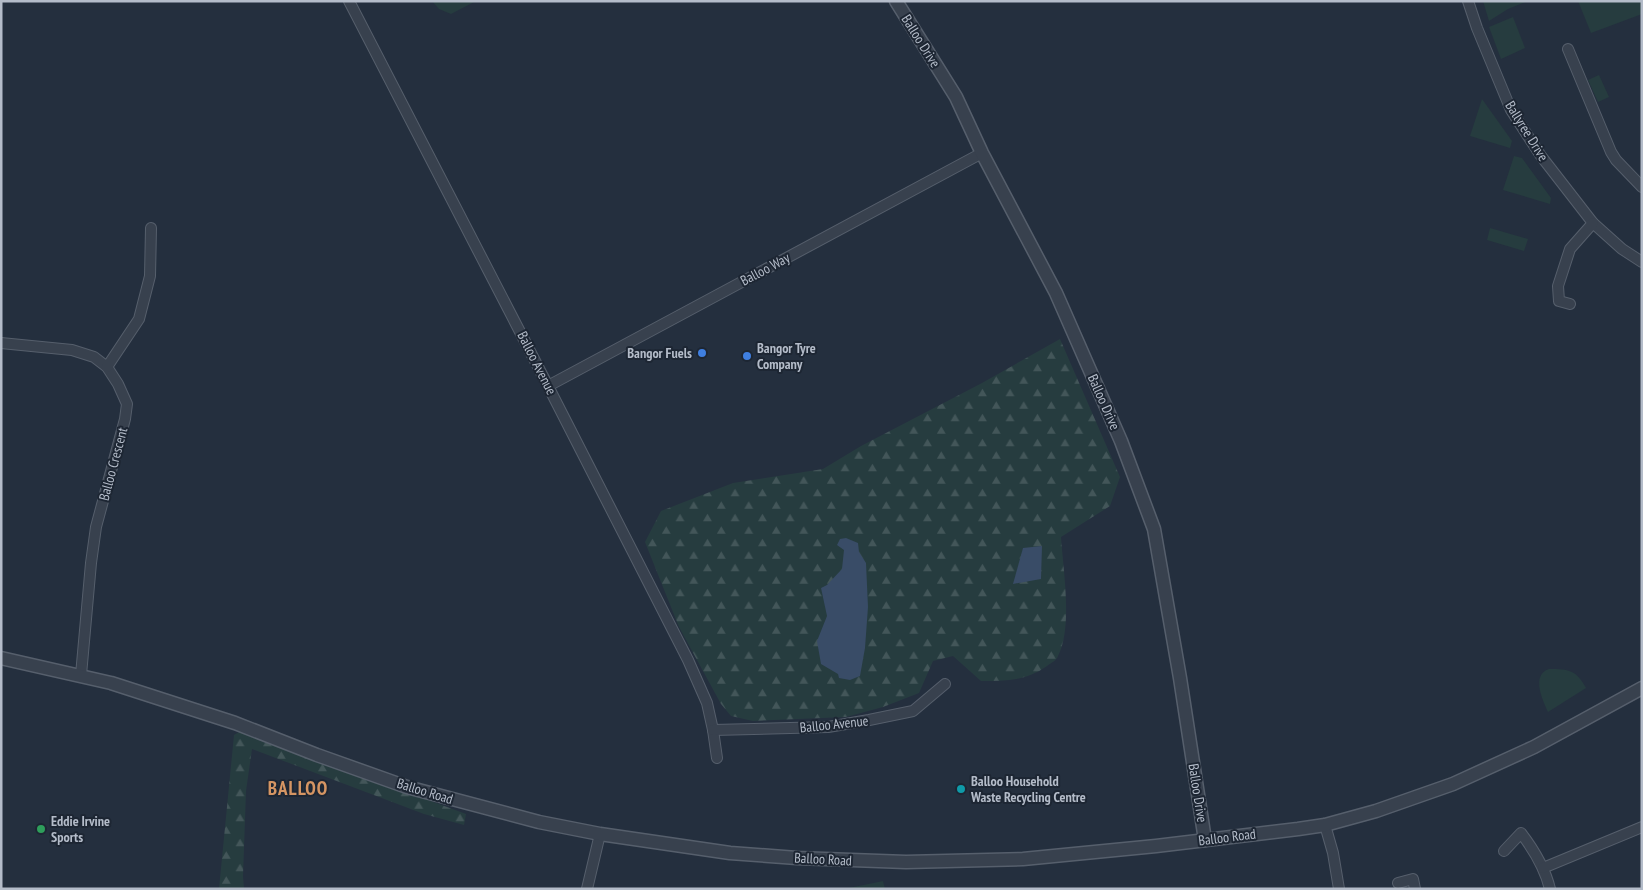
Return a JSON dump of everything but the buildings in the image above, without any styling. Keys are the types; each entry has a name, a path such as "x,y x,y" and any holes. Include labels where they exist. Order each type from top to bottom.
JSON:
{"street":[{"name":"Balloo Avenue","path":"349,1 688,660 707,703 717,758"},
{"name":"Balloo Drive","path":"896,1 956,97 982,153 1056,293 1121,441 1154,529 1180,678 1205,840"},
{"name":"Ballyree Drive","path":"1468,1 1477,28 1511,110 1541,156 1593,223 1622,249 1642,262"},
{"path":"1568,50 1611,152 1616,160 1642,187"},
{"name":"Balloo Way","path":"548,386 982,153"},
{"path":"1570,304 1559,301 1558,286 1570,249 1593,223"},
{"path":"107,367 139,319 150,276 151,228"},
{"name":"Balloo Crescent","path":"1,344 72,350 94,357 107,367 118,384 127,404 125,420 96,527 81,675"},
{"name":"Balloo Road","path":"1,658 111,683 234,723 407,787 539,822 600,834 730,852 797,858 906,862 1023,859 1205,840 1298,829 1376,812 1453,784 1534,747 1642,688"},
{"name":"Balloo Avenue","path":"713,730 828,727 869,720 913,711 945,684"},
{"path":"1325,824 1333,852 1339,889"},
{"path":"1543,868 1642,828"},
{"path":"586,889 600,834"},
{"path":"1504,851 1521,834 1532,846 1543,868 1550,889"},
{"path":"1398,883 1414,879 1415,889"}],"green space":[{"path":"432,1 476,1 451,14 439,9"},
{"path":"1483,1 1528,1 1508,9 1489,21"},
{"path":"1578,1 1642,1 1642,14 1591,33"},
{"path":"1513,17 1525,48 1501,59 1489,27"},
{"path":"1599,75 1609,97 1598,102 1588,80"},
{"path":"1482,99 1512,141 1510,148 1470,136"},
{"path":"1514,156 1522,158 1551,198 1550,204 1503,190"},
{"path":"1490,228 1528,239 1524,251 1487,240"},
{"path":"1060,339 1120,477 1110,506 1061,537 1066,614 1063,644 1056,659 1031,675 990,681 981,681 953,656 933,661 919,693 883,707 846,717 753,721 731,716 721,704 679,627 645,542 661,511 733,483 823,469 861,446 982,383"},
{"path":"1549,669 1562,669 1575,674 1586,688 1548,712 1541,694 1539,682 1540,676"},
{"path":"241,731 466,814 464,825 424,814 252,749 246,791 244,889 219,889 234,735"},
{"path":"883,881 885,889 844,889"}],"water":[{"path":"846,538 858,543 859,552 866,563 868,607 865,648 860,676 850,680 839,678 838,674 821,664 817,641 827,616 821,588 827,585 842,569 844,550 837,545 840,539"},
{"path":"1042,546 1041,579 1013,584 1023,548"}],"place":[{"name":"Bangor Fuels","path":"702,353"},
{"name":"Bangor Tyre Company","path":"747,356"},
{"name":"Balloo Household Waste Recycling Centre","path":"961,789"},
{"name":"Eddie Irvine Sports","path":"41,829"}],"district":[{"name":"BALLOO","path":"298,788"}]}
